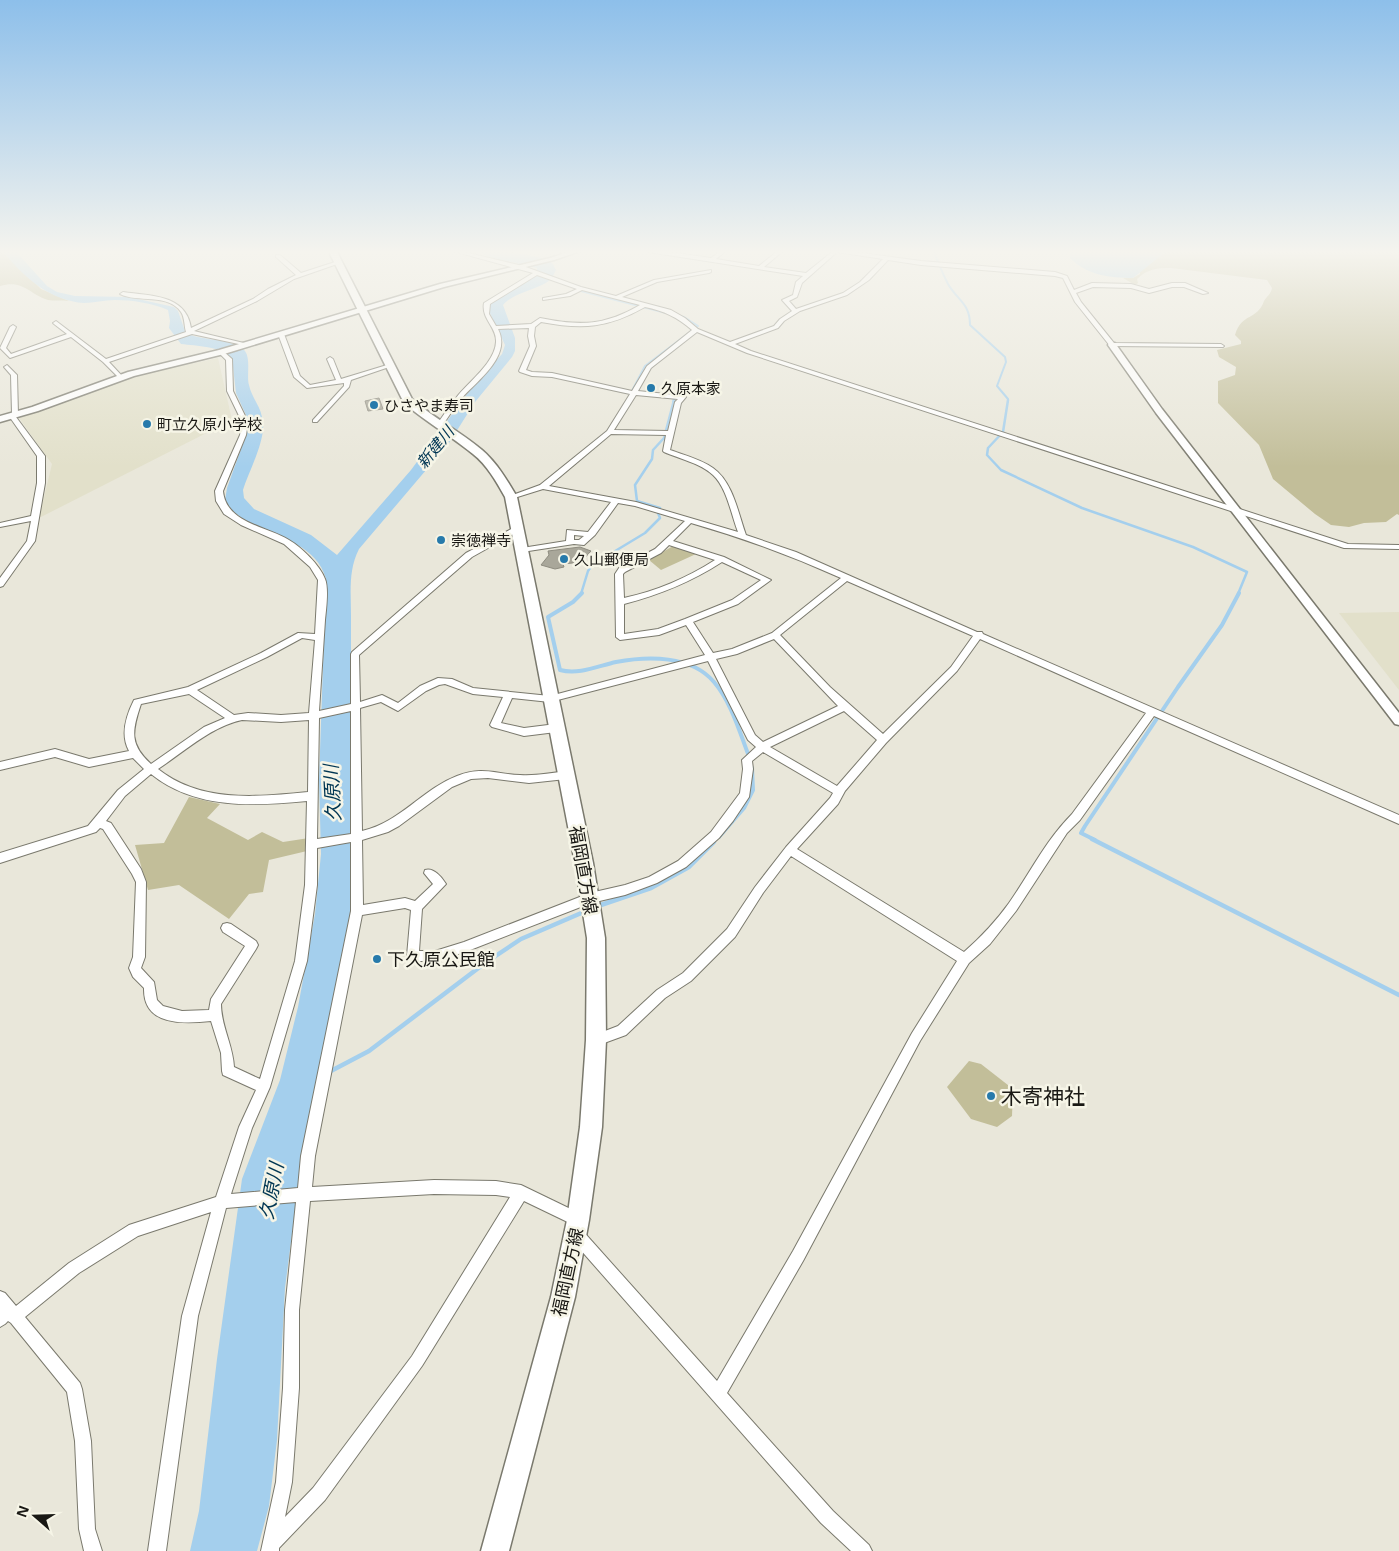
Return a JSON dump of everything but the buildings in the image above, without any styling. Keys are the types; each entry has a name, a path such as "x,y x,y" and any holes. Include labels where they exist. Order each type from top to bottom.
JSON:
{"main road":[{"name":"福岡直方線","path":"367,322 408,401 418,411 478,452 490,464 511,497 590,898 596,938 596,1040 591,1127 576,1226 563,1297 495,1551"}],"street":[{"path":"188,322 190,332"},
{"path":"104,361 190,332 210,322"},
{"path":"0,419 120,377 243,346 318,322"},
{"path":"439,426 458,399 494,360 500,343 495,328 491,322"},
{"path":"495,328 532,326 537,322"},
{"path":"557,322 597,325 612,322"},
{"path":"685,322 696,330 767,359 1347,546 1399,547"},
{"path":"730,344 776,327 779,322"},
{"path":"1094,322 1159,411 1399,721"},
{"path":"56,323 104,361 120,377"},
{"path":"532,326 533,346 522,371 532,374 552,375 634,393 683,397 678,402 666,451 716,474 722,482 743,536"},
{"path":"13,327 3,348 10,356 71,335"},
{"path":"511,497 543,487 609,432 649,367 696,330"},
{"path":"190,332 243,346"},
{"path":"281,334 297,378 309,386 338,382 389,366"},
{"path":"1112,346 1221,346"},
{"path":"157,1551 190,1316 221,1202 246,1127 264,1087 301,961 311,886 314,715 322,580 313,565 286,542 244,523 227,512 220,501 220,491 224,477 243,435 244,422 230,391 229,359 221,352"},
{"path":"330,359 338,382"},
{"path":"0,584 3,576 31,541 41,483 41,456 13,416 14,375 7,367"},
{"path":"315,421 347,386 348,379"},
{"path":"609,432 670,433"},
{"path":"543,487 636,504 743,536 793,554 979,634 1399,820"},
{"path":"522,550 570,542 570,532 589,536 616,500"},
{"path":"0,525 34,518"},
{"path":"669,542 721,559 767,580 735,602 688,621 659,632 620,637 619,574 622,570 658,551 689,521"},
{"path":"271,1547 284,1482 291,1388 292,1310 308,1156 357,911 355,654 470,555 517,528"},
{"path":"620,602 653,595 702,572 721,559"},
{"path":"0,858 92,829 99,823 108,808 127,786 213,728 232,718 258,715 286,718 314,715 355,707 382,698 398,708 436,681 451,681 463,689 473,691 550,699 686,662 734,652 775,635 847,577"},
{"path":"688,621 711,658 751,737 762,747 839,792"},
{"path":"596,1040 622,1031 661,994 693,970 731,933 758,890 790,850 834,801 839,792 883,740 954,669 979,634"},
{"path":"313,796 246,802 189,792 166,781 150,770 134,754 129,742 129,729 137,702 190,690 301,635 320,638"},
{"path":"775,635 815,680 844,708 883,740"},
{"path":"190,690 232,718"},
{"path":"509,695 495,725 524,732 556,728"},
{"path":"429,873 440,884 417,907 413,956 435,956 465,947 590,898 625,890 654,880 682,864 715,835 735,810 746,794 748,769 746,760 762,747 844,708"},
{"path":"718,1394 807,1239 916,1037 964,960 986,940 1012,908 1064,830 1076,817 1152,712"},
{"path":"0,766 55,753 89,763 134,754"},
{"path":"313,844 356,837 384,829 457,780 472,774 496,774 517,779 536,780 566,775"},
{"path":"99,823 107,826 137,872 140,882 139,957 135,968 137,973 150,986 150,999 153,1006 162,1012 185,1018 215,1015"},
{"path":"790,850 964,960"},
{"path":"357,911 405,903 417,907"},
{"path":"227,928 252,946 216,1003 215,1015 227,1053 228,1072 264,1087"},
{"path":"93,1551 87,1529 83,1441 74,1389 5,1311 134,1230 221,1202 304,1194 434,1187 496,1188 521,1192 576,1226 718,1394 827,1517 863,1551"},
{"path":"271,1547 319,1494 417,1361 521,1192"}],"shaded area":[{"path":"1399,322 1399,515 1397,514 1386,522 1364,523 1349,527 1331,525 1273,479 1259,445 1218,403 1218,381 1235,375 1236,367 1219,357 1217,350 1241,344 1241,341 1235,335 1242,323"},
{"path":"218,358 232,420 39,518 52,464 19,418 133,376"},
{"path":"673,546 696,554 661,570 649,560"},
{"path":"1399,612 1399,690 1339,613"},
{"path":"189,797 220,804 207,818 248,840 262,832 283,842 309,838 307,851 269,860 263,892 249,894 229,919 179,885 148,890 135,845 164,843"},
{"path":"969,1061 981,1064 1013,1089 1012,1116 997,1127 971,1119 947,1087"}],"water":[{"path":"170,322 182,322 188,334 237,345 246,352 248,381 261,413 263,425 257,454 243,490 244,498 254,509 311,535 337,555 411,470 475,383 502,354 505,345 494,322 509,322 515,338 515,351 512,357 475,402 449,443 359,549 353,565 351,591 351,919 295,1211 285,1288 277,1440 269,1506 257,1551 190,1551 199,1511 217,1359 242,1179 280,1080 298,1007 315,914 321,854 319,780 326,579 312,555 288,540 249,522 234,512 225,500 227,488 250,424 236,393 232,358 215,349 181,344 169,328"}],"waterway":[{"path":"632,391 645,366 698,326 692,322"},
{"path":"970,322 970,325 1005,357 1006,362 997,386 1008,400"},
{"path":"673,402 675,395"},
{"path":"581,594 588,571 592,565 645,533 660,518 658,513 660,508 637,501 635,485 652,459 653,450 664,438 674,400"},
{"path":"1008,400 1003,432 988,448 987,455 1001,470 1082,508 1193,547 1247,572 1238,594"},
{"path":"1095,840 1081,833 1085,826 1222,625 1239,593"},
{"path":"581,594 573,602 548,617 560,670 581,671 616,662 642,659 681,662 693,667 704,673 714,682 726,699 750,759"},
{"path":"719,837 744,808 753,790 752,768"},
{"path":"1092,839 1399,995"},
{"path":"595,907 651,888 689,867 714,842"},
{"path":"329,1072 369,1051 485,963 521,939 586,911"}],"place":[{"name":"久原本家","path":"651,388"},
{"name":"ひさやま寿司","path":"374,405"},
{"name":"町立久原小学校","path":"147,424"},
{"name":"崇徳禅寺","path":"441,540"},
{"name":"久山郵便局","path":"564,559"},
{"name":"下久原公民館","path":"377,959"},
{"name":"木寄神社","path":"991,1096"}],"water label":[{"name":"新建川","path":"435,447"},
{"name":"久原川","path":"332,793"},
{"name":"久原川","path":"271,1191"}]}
